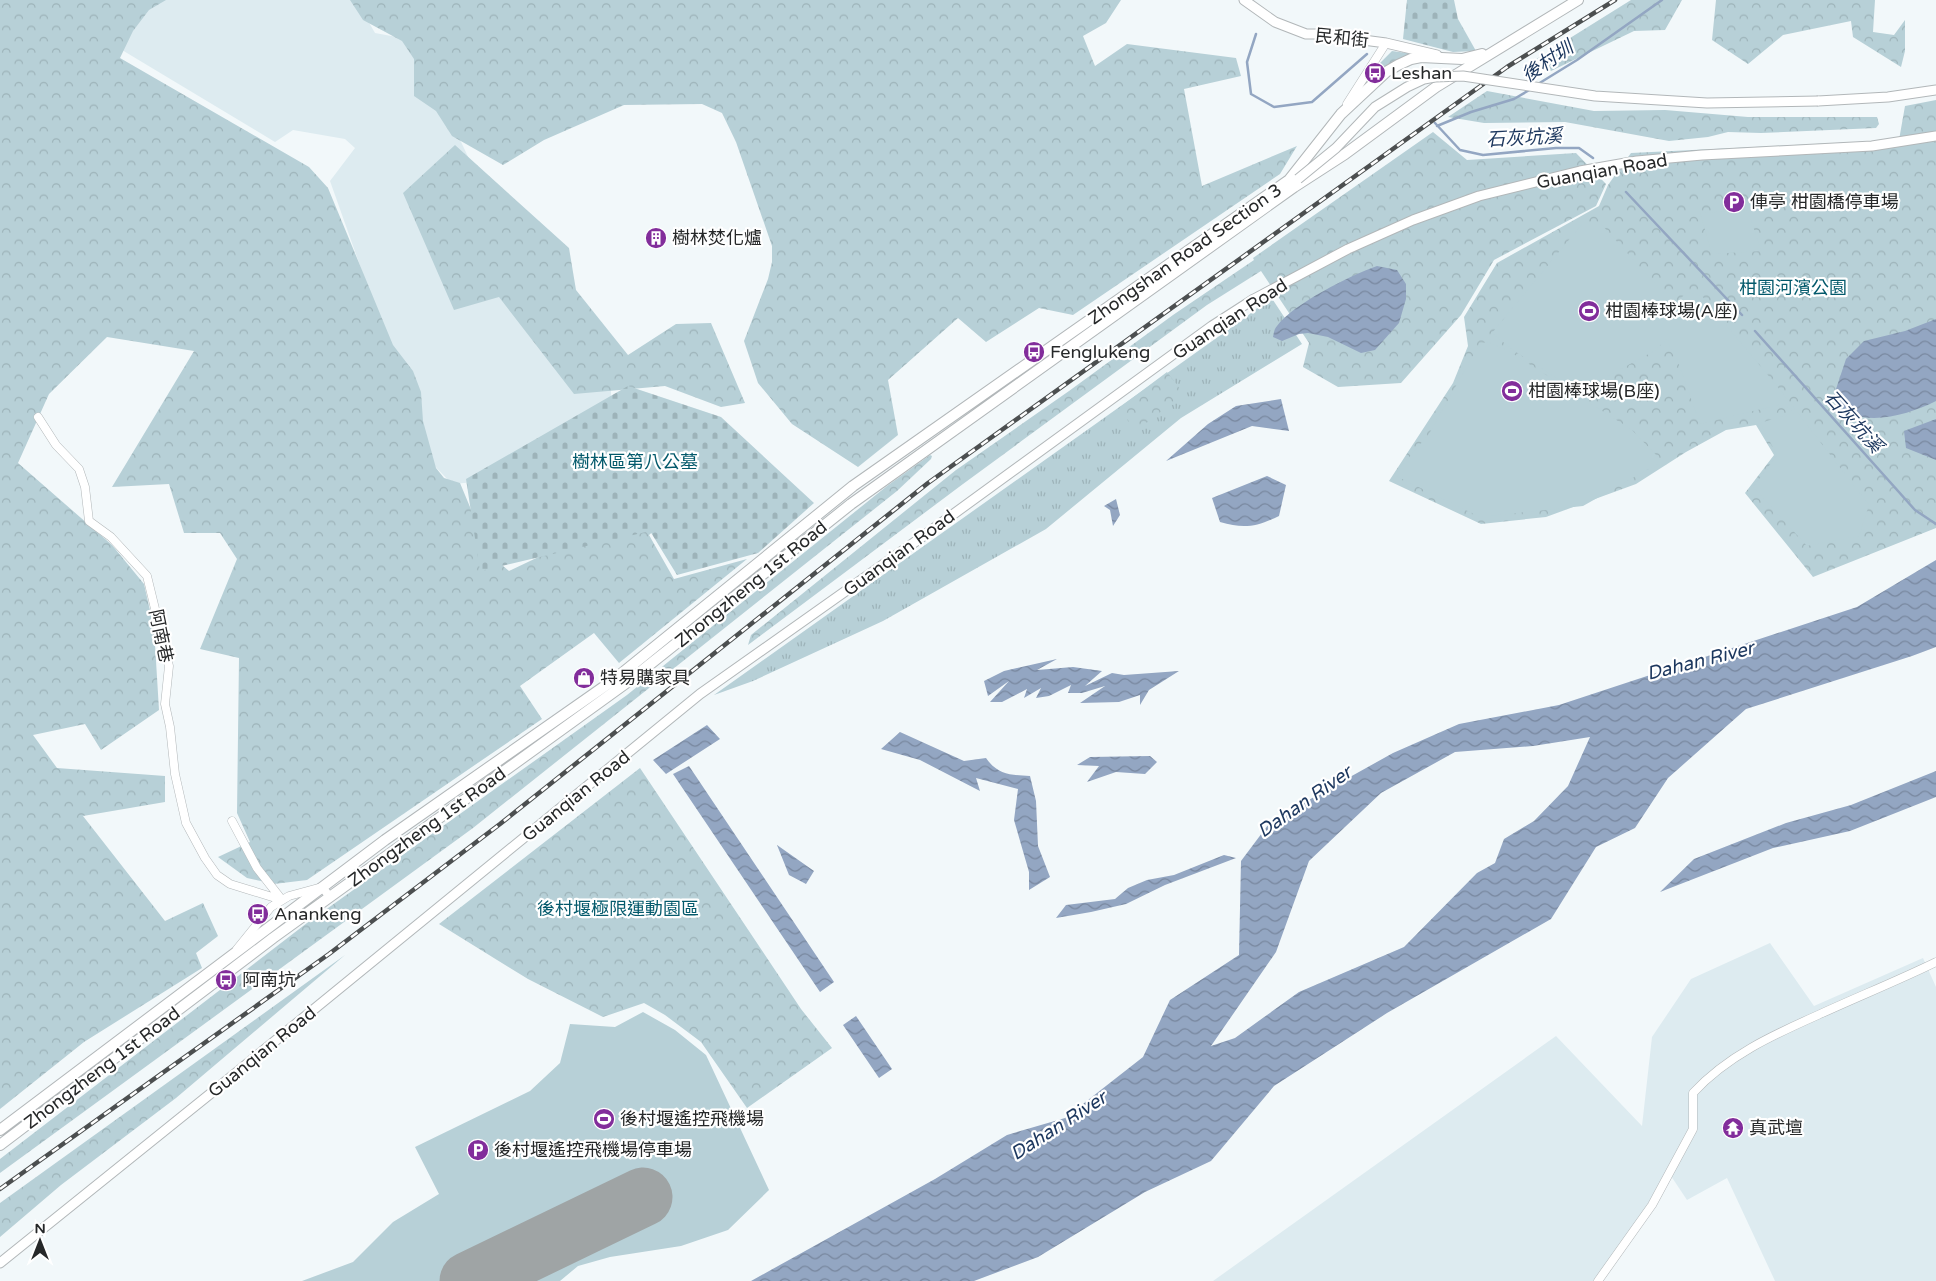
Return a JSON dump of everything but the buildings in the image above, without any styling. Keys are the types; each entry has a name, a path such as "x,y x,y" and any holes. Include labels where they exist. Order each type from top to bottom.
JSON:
{"main road":[{"name":"Zhongshan Road Section 3","path":"830,503 1294,182 1345,154 1436,87 1578,0"},
{"name":"Zhongshan Road Section 3","path":"851,504 1294,182 1341,114 1386,72 1411,59 1472,58 1511,42"},
{"name":"Zhongzheng 1st Road","path":"0,1130 385,840 615,679 830,503"},
{"name":"Zhongzheng 1st Road","path":"0,1145 241,962 629,681 851,504"}],"street":[{"name":"民和街","path":"1244,0 1275,22 1306,34 1386,43 1449,58"},
{"path":"1341,114 1386,43"},
{"path":"1294,182 1336,148 1375,107 1407,87 1424,79 1435,77 1464,76 1595,96 1707,103 1818,101 1901,95 1936,88"},
{"name":"Guanqian Road","path":"0,1262 215,1090 700,694 922,537 1212,326 1254,299 1348,249 1413,220 1479,196 1580,171 1637,162 1702,155 1872,146 1936,136"},
{"name":"阿南巷","path":"38,417 56,446 79,468 86,487 89,521 111,536 147,576 169,666 166,704 175,774 186,823 216,875 230,884 282,900"},
{"path":"232,821 257,868 282,900"},
{"path":"241,962 234,953 247,934 271,907 288,896 322,887 330,897"},
{"path":"1598,1281 1657,1197 1693,1129 1693,1093 1705,1080 1748,1049 1776,1034 1936,962"}],"shaded area":[{"path":"152,0 356,0 375,33 413,40 529,286 611,380 611,402 476,482 452,484 429,460 330,181 355,148 345,139 293,130 275,142 117,47"},
{"path":"1770,943 1814,1006 1923,958 1936,987 1936,1281 1775,1281 1727,1178 1687,1200 1669,1173 1597,1281 1213,1281 1556,1036 1642,1126 1652,1037 1691,979"}],"green space":[{"path":"0,0 166,0 149,10 133,31 120,58 309,167 328,188 393,345 413,371 421,392 423,421 436,468 444,478 460,483 490,555 509,571 549,552 672,515 649,535 674,579 747,559 619,663 594,633 520,686 542,719 307,880 274,884 247,878 218,857 250,842 237,813 239,658 200,649 237,559 220,533 184,533 169,484 112,487 194,351 107,337 49,394 18,463 112,545 144,584 154,628 159,710 101,750 85,724 33,735 57,768 165,776 165,802 83,816 165,921 203,903 218,936 196,953 202,968 84,1042 0,1109"},
{"path":"350,0 1121,0 1106,23 1083,36 1095,66 1127,44 1236,58 1241,76 1184,89 1202,186 1297,146 1280,174 1073,315 1039,308 986,342 958,318 888,380 898,435 858,467 792,424 758,383 744,341 768,279 772,262 772,246 736,142 722,113 702,104 624,105 544,140 503,165 452,136 436,111 414,96 414,59 402,41 363,20"},
{"path":"1407,0 1454,0 1458,19 1476,51 1453,52 1403,39"},
{"path":"1631,0 1682,0 1665,30 1634,31 1551,71 1522,68"},
{"path":"1716,0 1875,0 1873,32 1894,35 1905,20 1905,51 1901,67 1853,37 1851,21 1783,35 1748,64 1712,40"},
{"path":"1392,51 1414,54 1387,65 1366,86 1380,63"},
{"path":"1487,91 1594,111 1665,110 1748,117 1877,117 1879,124 1876,128 1761,133 1728,132 1708,137 1669,141 1565,122 1484,123 1448,117"},
{"name":"柑園河濱公園","path":"1936,100 1936,528 1813,577 1745,493 1774,455 1756,425 1726,430 1686,452 1636,484 1546,517 1481,524 1389,481 1453,383 1468,346 1464,317 1497,263 1599,206 1608,185 1631,153 1899,140 1905,106"},
{"path":"1433,132 1467,160 1576,153 1606,184 1596,206 1494,260 1461,315 1401,383 1338,387 1303,367 1309,343 1261,271 1207,305 748,645 751,635 956,470"},
{"path":"455,145 569,248 576,290 628,355 676,324 711,323 745,403 721,407 665,386 574,394 499,297 454,310 403,193"},
{"path":"1748,210 1761,251 1712,254 1700,213"},
{"path":"1582,224 1601,224 1674,305 1687,292 1702,296 1777,386 1869,505 1859,536 1807,546 1753,487 1777,455 1760,423 1794,413 1782,404 1700,424 1677,359 1666,339 1656,350 1578,392 1513,350 1492,333"},
{"path":"1271,297 1302,344 1181,418 1046,529 883,621 753,681 714,695 1246,317"},
{"name":"柑園棒球場(B座)","path":"1488,342 1509,351 1632,430 1659,458 1659,463 1583,506 1480,517 1394,475 1429,434 1476,350 1482,343"},
{"path":"1167,372 1184,394 1136,431 1119,408"},
{"name":"樹林區第八公墓","path":"628,386 721,417 814,503 758,553 677,575 650,531 480,571 466,479"},
{"path":"930,455 932,456 931,459 897,491 473,828 0,1173 0,1159 307,923 627,695 887,486"},
{"name":"後村堰極限運動園區","path":"640,768 801,1009 832,1048 747,1108 701,1042 665,1015 644,1003 603,1017 528,979 439,924"},
{"path":"345,955 176,1098 61,1185 0,1237 0,1203"},
{"name":"後村堰遙控飛機場","path":"643,1012 675,1030 706,1055 769,1190 728,1230 681,1246 610,1257 578,1266 560,1281 302,1281 353,1262 393,1222 439,1194 415,1147 530,1091 560,1063 570,1024 615,1027"}],"water":[{"path":"1377,266 1397,270 1406,284 1406,299 1399,323 1375,350 1361,353 1328,337 1308,333 1299,334 1282,341 1273,337 1276,327 1285,317 1309,300 1338,283"},
{"path":"1936,319 1936,401 1916,410 1882,418 1859,416 1849,413 1841,406 1834,395 1846,359 1864,341 1905,331"},
{"path":"1281,399 1289,431 1252,426 1166,461 1208,424 1236,406"},
{"path":"1936,419 1936,460 1906,448 1904,431"},
{"path":"1267,476 1286,485 1279,516 1250,526 1236,526 1220,522 1212,498"},
{"path":"1116,499 1120,515 1113,526 1110,510 1104,506"},
{"name":"Dahan River","path":"1936,560 1936,647 1746,709 1668,778 1635,828 1596,847 1551,919 1387,1013 1274,1086 1211,1161 1145,1192 1038,1257 974,1281 751,1281 935,1179 1007,1135 1065,1118 1143,1057 1170,1000 1239,955 1241,861 1271,821 1393,753 1459,724 1559,705 1857,607","holes":["1590,737 1568,786 1534,821 1504,839 1495,863 1477,873 1404,947 1299,992 1235,1038 1211,1046 1276,952 1309,861 1381,793 1455,752 1533,746"]},
{"path":"1057,659 1037,670 1073,667 1102,671 1085,686 1112,673 1124,675 1179,671 1149,690 1140,705 1140,695 1119,702 1080,703 1105,686 1082,693 1068,693 1071,685 1049,696 1036,698 1041,688 1024,698 1027,689 1002,702 990,702 1009,681 988,696 984,681 1004,671"},
{"path":"707,725 720,739 666,774 653,760"},
{"path":"900,732 964,761 986,758 1000,771 1030,776 1036,801 1038,846 1050,877 1029,890 1029,872 1014,820 1018,789 976,778 980,791 920,760 881,749"},
{"path":"1150,756 1157,762 1145,774 1116,772 1087,782 1099,766 1077,765 1090,757"},
{"path":"689,766 834,982 820,992 673,774"},
{"path":"1936,771 1936,797 1850,831 1773,848 1660,892 1694,859 1786,823 1851,805"},
{"path":"777,845 814,871 806,884 789,875"},
{"path":"1224,855 1236,858 1165,885 1126,904 1056,918 1066,905 1115,899 1128,888 1147,880 1174,875"},
{"path":"856,1016 892,1069 879,1078 843,1025"}],"waterway":[{"name":"後村圳","path":"1538,84 1577,60 1662,0"},
{"name":"石灰坑溪","path":"1256,34 1247,62 1251,94 1274,107 1312,102 1367,54"},
{"name":"後村圳","path":"1437,126 1471,112 1514,99 1531,89"},
{"name":"石灰坑溪","path":"1435,123 1460,150 1483,155 1556,148 1579,148 1593,158"},
{"name":"石灰坑溪","path":"1626,192 1742,315"},
{"name":"石灰坑溪","path":"1755,331 1915,510 1936,524"}],"runway":[{"path":"469,1281 643,1197"}],"railway":[{"path":"0,1189 329,954 500,824 928,483 1507,67 1615,0"}],"place":[{"name":"Leshan","path":"1375,73"},
{"name":"俥亭 柑園橋停車場","path":"1734,202"},
{"name":"樹林焚化爐","path":"656,238"},
{"name":"柑園棒球場(A座)","path":"1589,311"},
{"name":"Fenglukeng","path":"1034,352"},
{"name":"柑園棒球場(B座)","path":"1512,391"},
{"name":"特易購家具","path":"584,678"},
{"name":"Anankeng","path":"258,914"},
{"name":"阿南坑","path":"226,980"},
{"name":"後村堰遙控飛機場","path":"604,1119"},
{"name":"真武壇","path":"1733,1128"},
{"name":"後村堰遙控飛機場停車場","path":"478,1150"}]}
